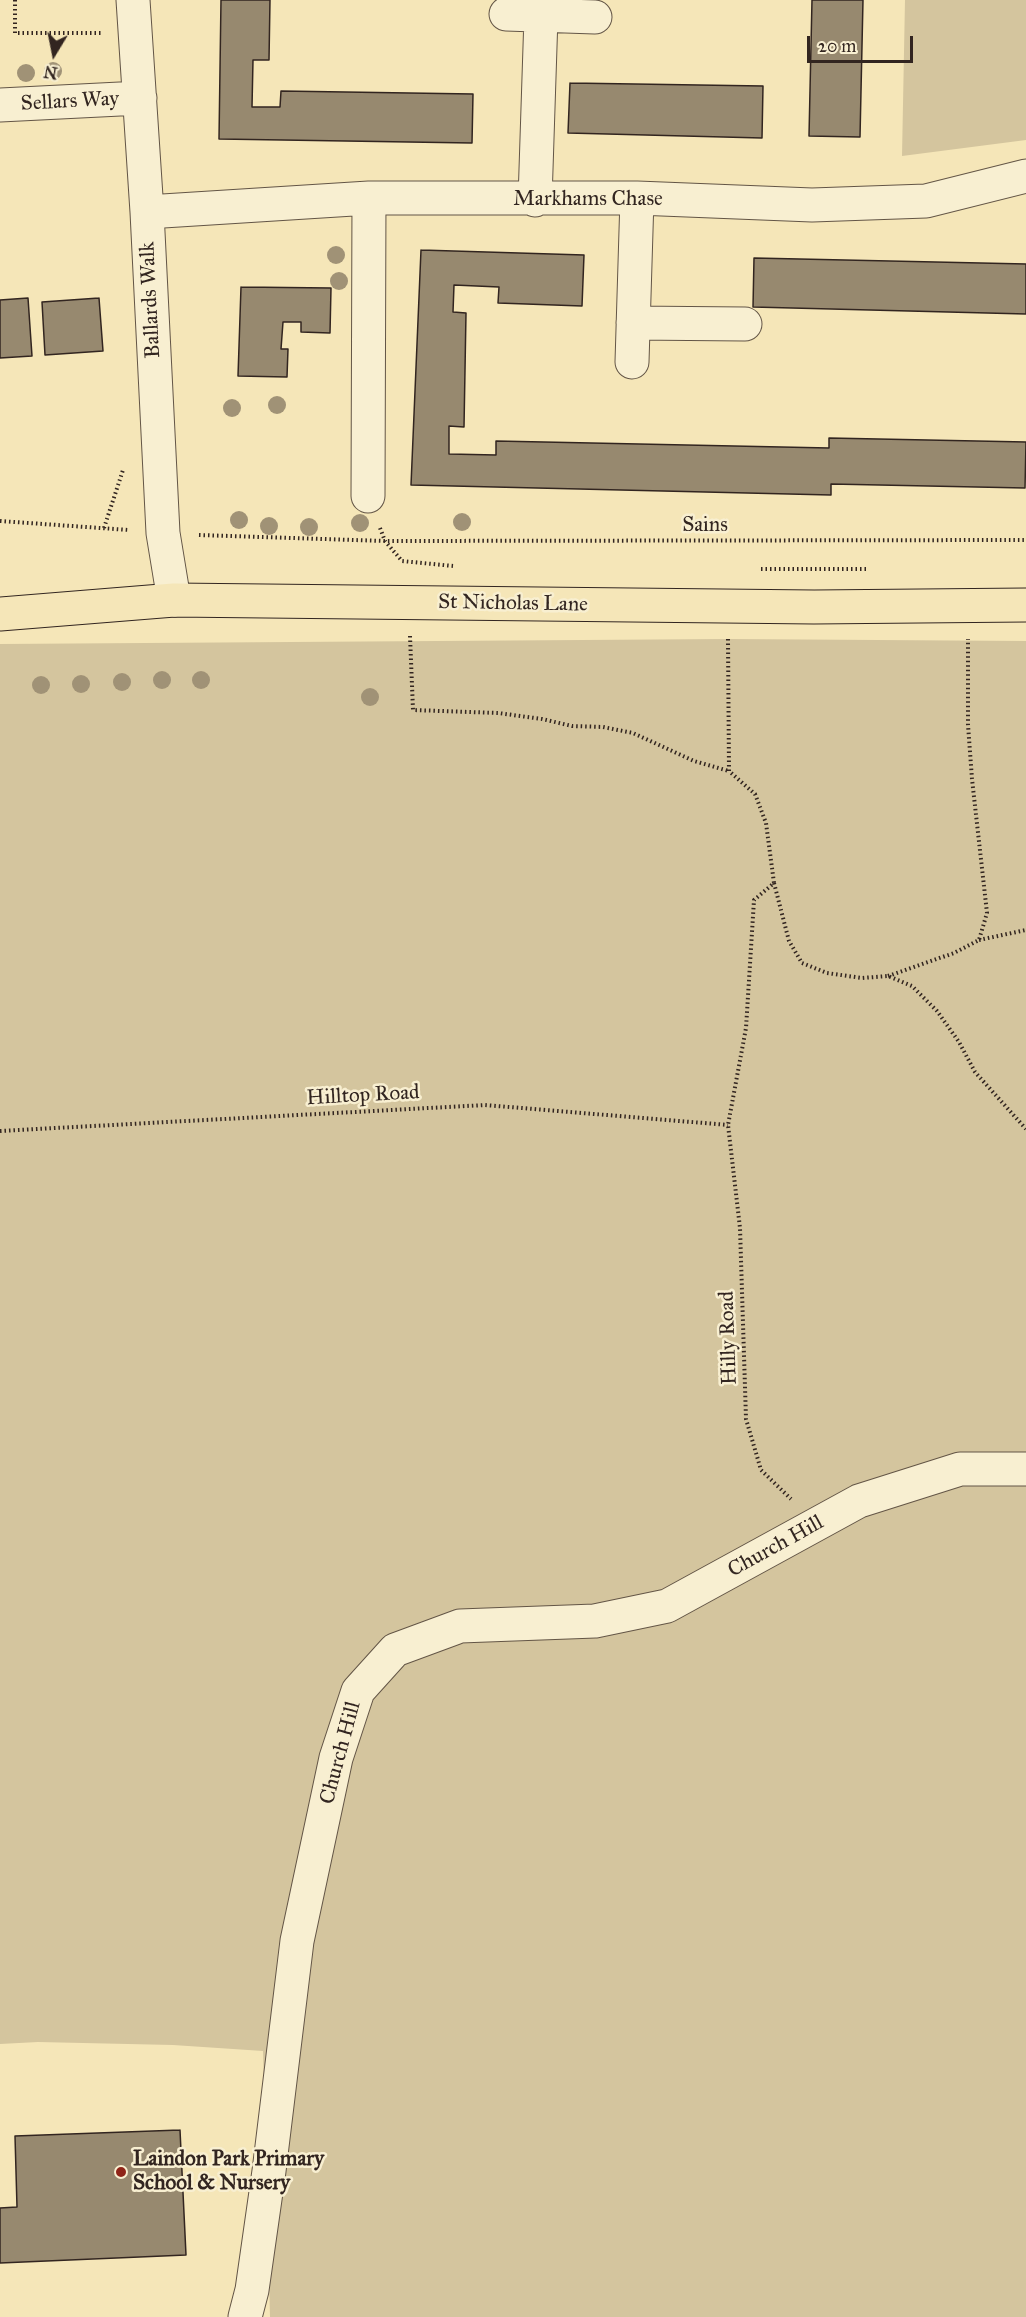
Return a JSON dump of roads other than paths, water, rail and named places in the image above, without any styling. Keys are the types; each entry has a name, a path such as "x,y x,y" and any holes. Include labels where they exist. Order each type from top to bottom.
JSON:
{"main road":[{"name":"St Nicholas Lane","path":"0,614 174,600 728,606 1026,605"}],"street":[{"name":"Ballards Walk","path":"133,0 147,212 163,533 174,600"},
{"path":"506,14 595,17"},
{"path":"535,200 541,16"},
{"name":"Sellars Way","path":"0,105 140,98"},
{"name":"Markhams Chase","path":"147,212 369,198 535,200 637,198 812,205 926,201 1026,176"},
{"path":"368,496 369,198"},
{"path":"632,362 637,198"},
{"path":"633,323 745,324"},
{"name":"Church Hill","path":"245,2317 252,2290 269,2171 297,1941 336,1758 358,1691 395,1650 460,1626 595,1621 667,1606 860,1501 960,1469 1026,1469"}],"place":[{"name":"Laindon Park Primary School & Nursery","path":"121,2172"}]}
